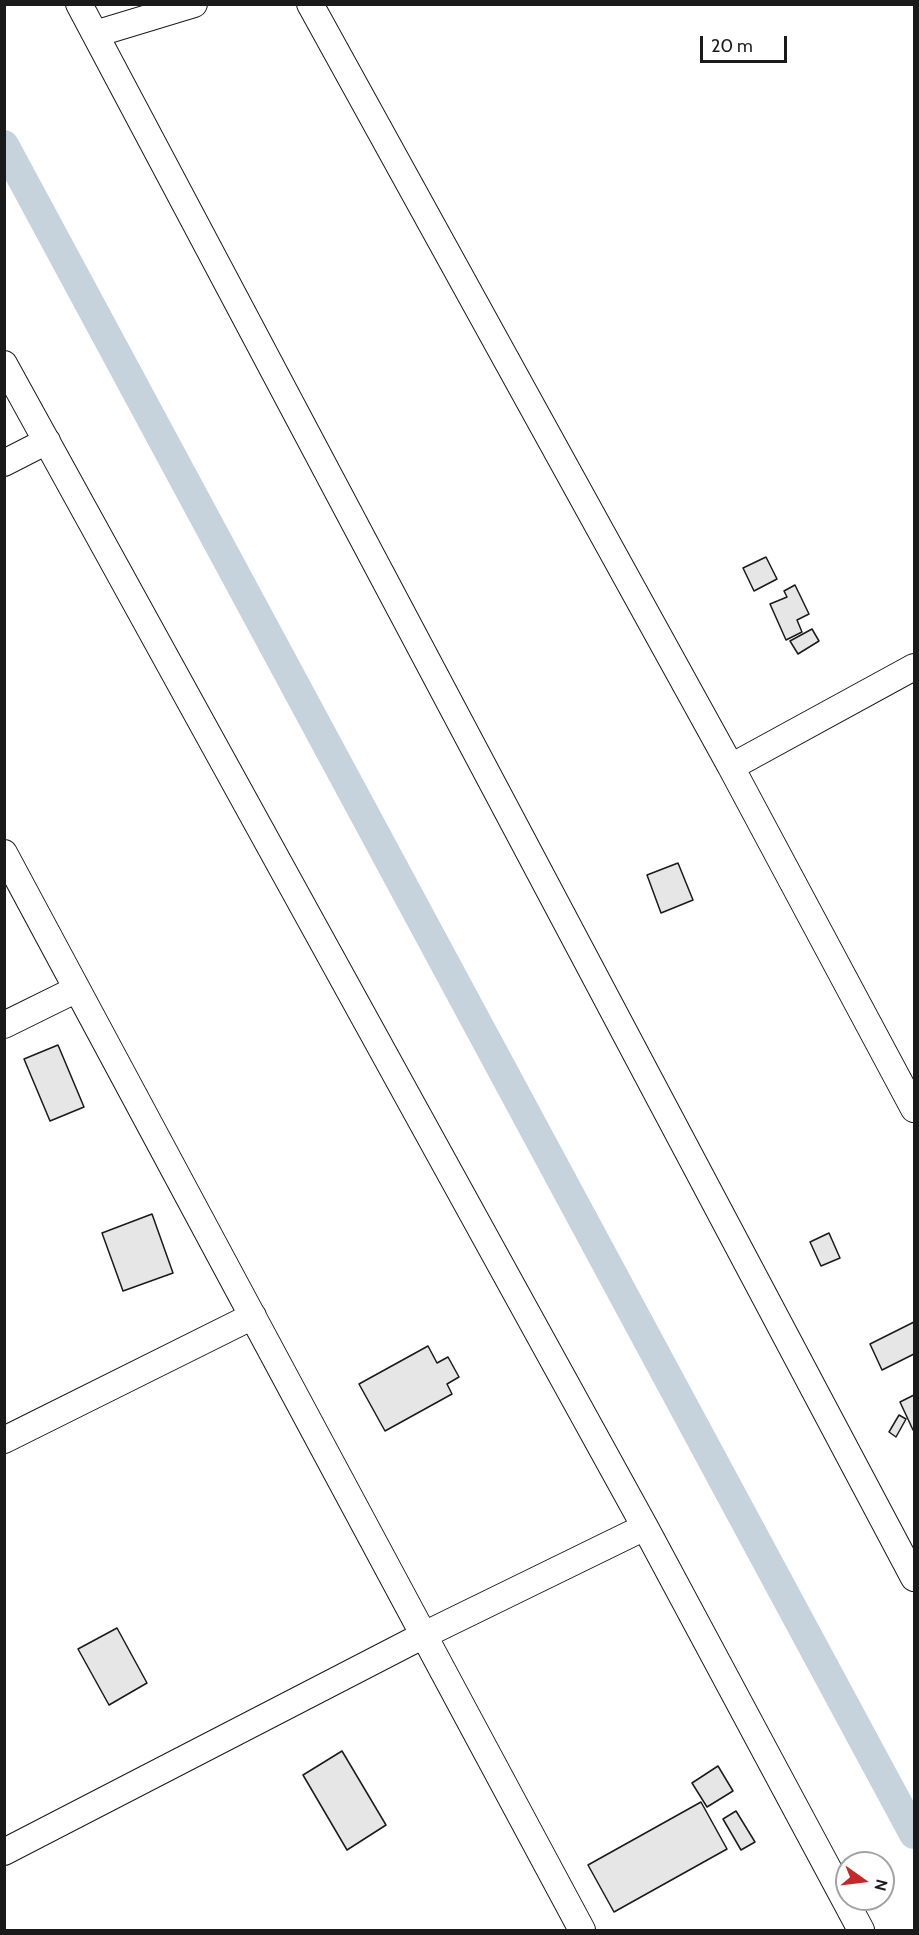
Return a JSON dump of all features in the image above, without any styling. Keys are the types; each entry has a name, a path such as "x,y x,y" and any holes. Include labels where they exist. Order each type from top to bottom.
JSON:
{"street":[{"path":"79,4 915,1578"},
{"path":"95,34 194,4"},
{"path":"310,4 731,767 915,1109"},
{"path":"4,364 645,1527 861,1930"},
{"path":"4,462 47,441"},
{"path":"731,767 915,667"},
{"path":"4,853 582,1930"},
{"path":"4,1025 77,989"},
{"path":"4,1440 253,1316"},
{"path":"4,1852 424,1635 645,1527"}],"building":[{"path":"766,557 777,579 754,591 743,568"},
{"path":"795,585 809,614 797,620 802,632 786,640 770,604 787,597 784,591"},
{"path":"812,629 819,641 798,654 790,641"},
{"path":"678,863 693,900 661,913 647,875"},
{"path":"58,1045 84,1107 50,1121 24,1059"},
{"path":"152,1214 173,1273 123,1291 102,1233"},
{"path":"829,1233 840,1258 821,1266 810,1242"},
{"path":"914,1322 914,1354 882,1370 870,1344"},
{"path":"428,1346 437,1363 448,1357 459,1377 447,1384 452,1394 385,1431 359,1384"},
{"path":"914,1395 914,1430 913,1430 900,1402"},
{"path":"899,1415 906,1419 896,1437 889,1432"},
{"path":"117,1628 147,1683 109,1705 78,1649"},
{"path":"342,1751 386,1825 347,1850 303,1775"},
{"path":"718,1766 733,1791 707,1807 692,1783"},
{"path":"701,1802 727,1849 614,1912 588,1865"},
{"path":"736,1811 755,1842 741,1850 723,1819"}],"waterway":[{"path":"4,145 914,1834"}]}
